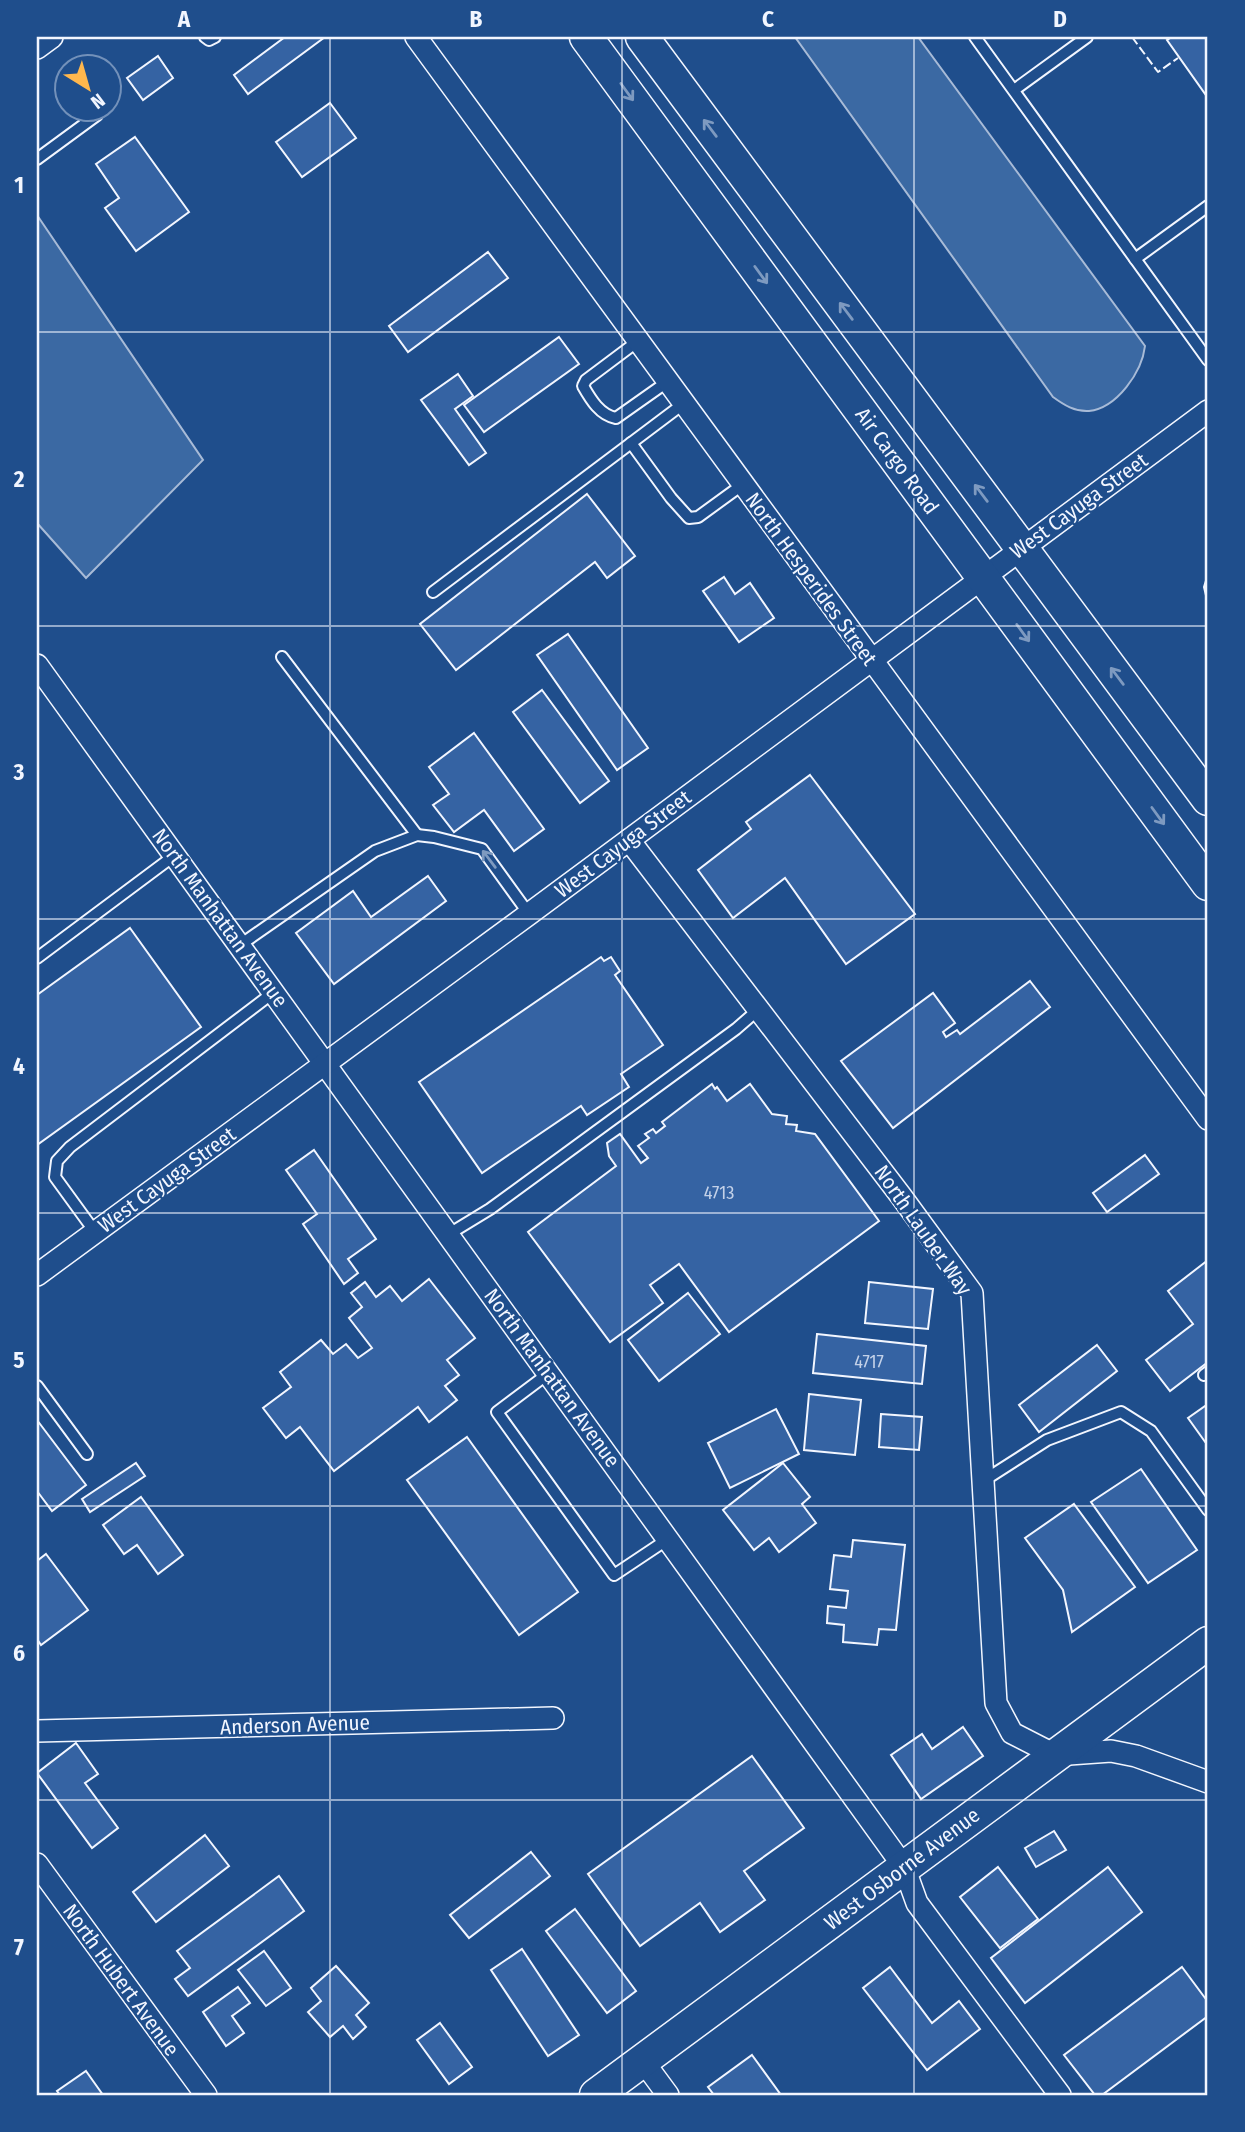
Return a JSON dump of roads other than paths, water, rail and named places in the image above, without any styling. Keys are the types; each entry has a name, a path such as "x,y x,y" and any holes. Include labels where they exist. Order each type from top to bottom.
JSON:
{"street":[{"path":"37,48 52,37"},
{"name":"North Hesperides Street","path":"416,37 1208,1119"},
{"name":"Air Cargo Road","path":"586,37 1208,884"},
{"path":"642,37 1208,799"},
{"name":"West Cayuga Street","path":"37,1275 1208,411"},
{"name":"North Manhattan Avenue","path":"37,664 904,1867 917,1903 1060,2095"},
{"name":"North Lauber Way","path":"629,840 972,1293 996,1703 1012,1733 1055,1755"},
{"name":"West Osborne Avenue","path":"596,2095 1208,1643"},
{"name":"Anderson Avenue","path":"37,1731 553,1718"},
{"path":"1055,1755 1111,1751 1136,1756 1208,1782"},
{"name":"North Hubert Avenue","path":"37,1864 206,2095"},
{"path":"643,2061 668,2095"}],"lane":[{"path":"205,37 209,40 215,37"},
{"path":"975,37 1208,360"},
{"path":"1014,90 1087,37"},
{"path":"37,159 87,122"},
{"path":"1135,259 1208,206"},
{"path":"638,341 586,380 583,386 601,412 616,418 667,382"},
{"path":"433,592 683,404"},
{"path":"631,443 689,518 698,517 742,485"},
{"path":"282,657 417,835"},
{"path":"240,945 375,851 417,835 482,849 529,914"},
{"path":"37,958 175,855"},
{"path":"95,1232 55,1177 57,1161 70,1147 274,992"},
{"path":"449,1234 490,1209 736,1029 759,1009"},
{"path":"549,1373 496,1412 614,1575 668,1539"},
{"path":"37,1386 87,1454"},
{"path":"983,1481 1047,1440 1121,1412 1151,1431 1208,1510"}],"water":[{"path":"795,37 918,37 1145,346 1139,367 1118,396 1089,411 1074,409 1053,397"},
{"path":"37,215 203,460 86,578 37,523"}]}
